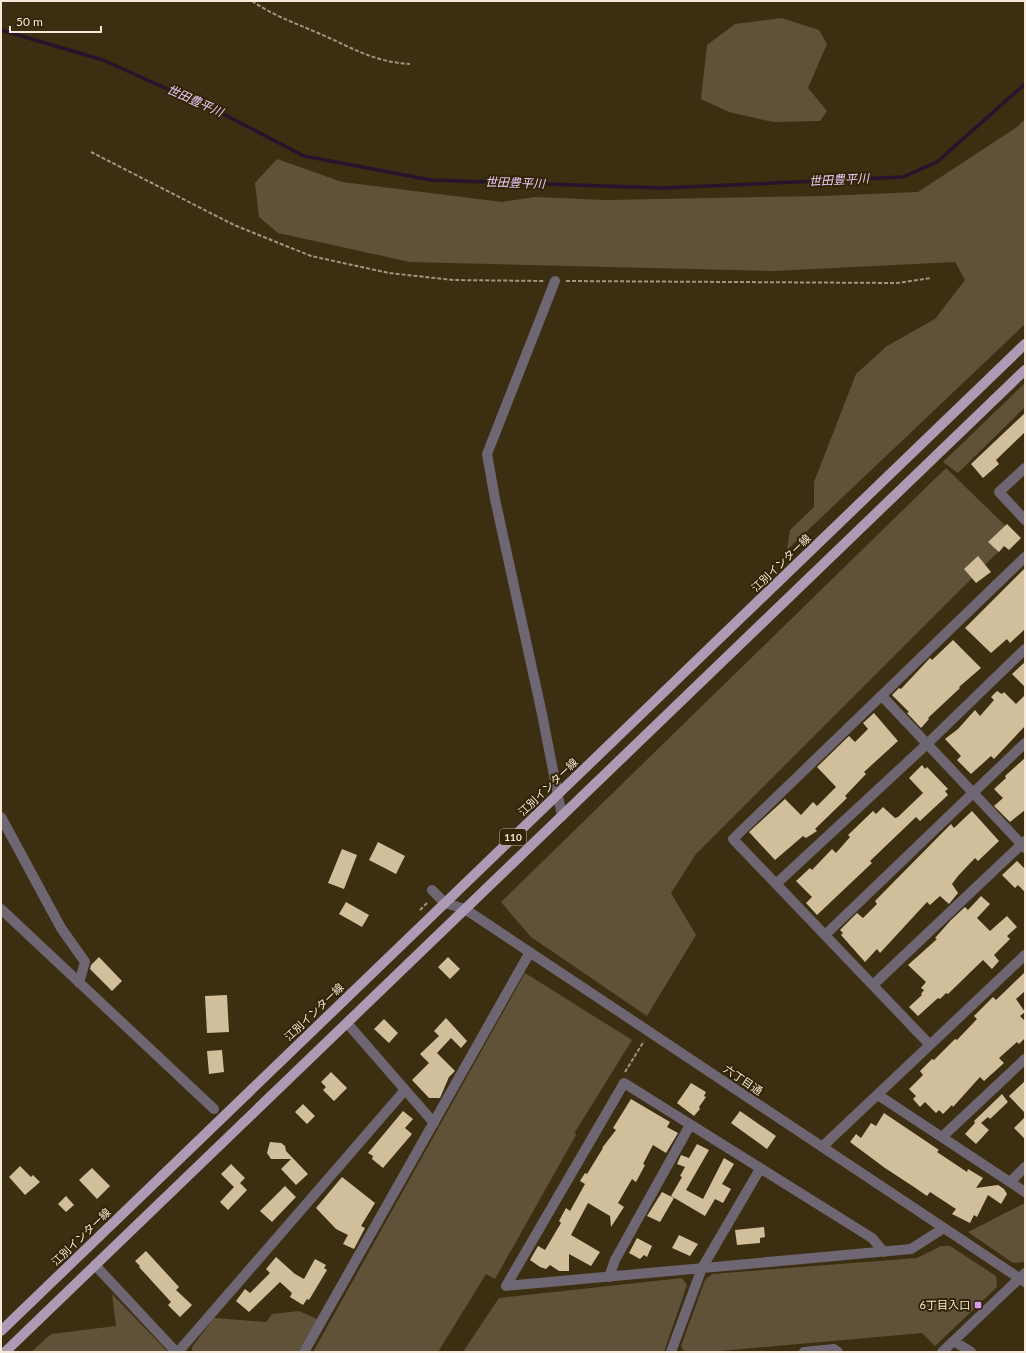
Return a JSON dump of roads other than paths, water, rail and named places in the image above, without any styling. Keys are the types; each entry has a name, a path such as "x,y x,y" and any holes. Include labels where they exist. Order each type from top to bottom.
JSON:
{"main road":[{"name":"江別インター線","path":"1,1331 1025,344"},
{"name":"110","path":"5,1352 1025,370"}],"street":[{"path":"555,281 487,454 495,499 562,816"},
{"path":"1025,468 1000,492 1025,520"},
{"path":"930,1045 734,839 1025,557"},
{"path":"776,884 927,744 1025,649"},
{"path":"873,985 1024,845 882,696"},
{"path":"825,935 1025,743"},
{"path":"1,817 61,928 86,962 79,983"},
{"path":"432,890 445,903"},
{"name":"六丁目通","path":"445,903 465,909 944,1228 1023,1278"},
{"path":"1,909 214,1109"},
{"path":"304,1352 530,952"},
{"path":"822,1147 1025,955"},
{"path":"347,1023 434,1123"},
{"path":"942,1137 1025,1059"},
{"path":"884,1252 872,1238 624,1083 506,1286 884,1252 911,1249 944,1228"},
{"path":"94,1265 177,1352 405,1090"},
{"path":"878,1095 1025,1192"},
{"path":"609,1277 615,1260 690,1125"},
{"path":"1010,1182 1025,1167"},
{"path":"671,1352 702,1268 760,1169"},
{"path":"942,1352 1023,1278"},
{"path":"954,1341 971,1352"},
{"path":"804,1352 834,1349 838,1352"}],"waterway":[{"name":"世田豊平川","path":"1,30 103,60 225,115 304,156 431,180 664,188 903,177 937,162 1025,84"}],"place":[{"name":"6丁目入口","path":"978,1305"}]}
